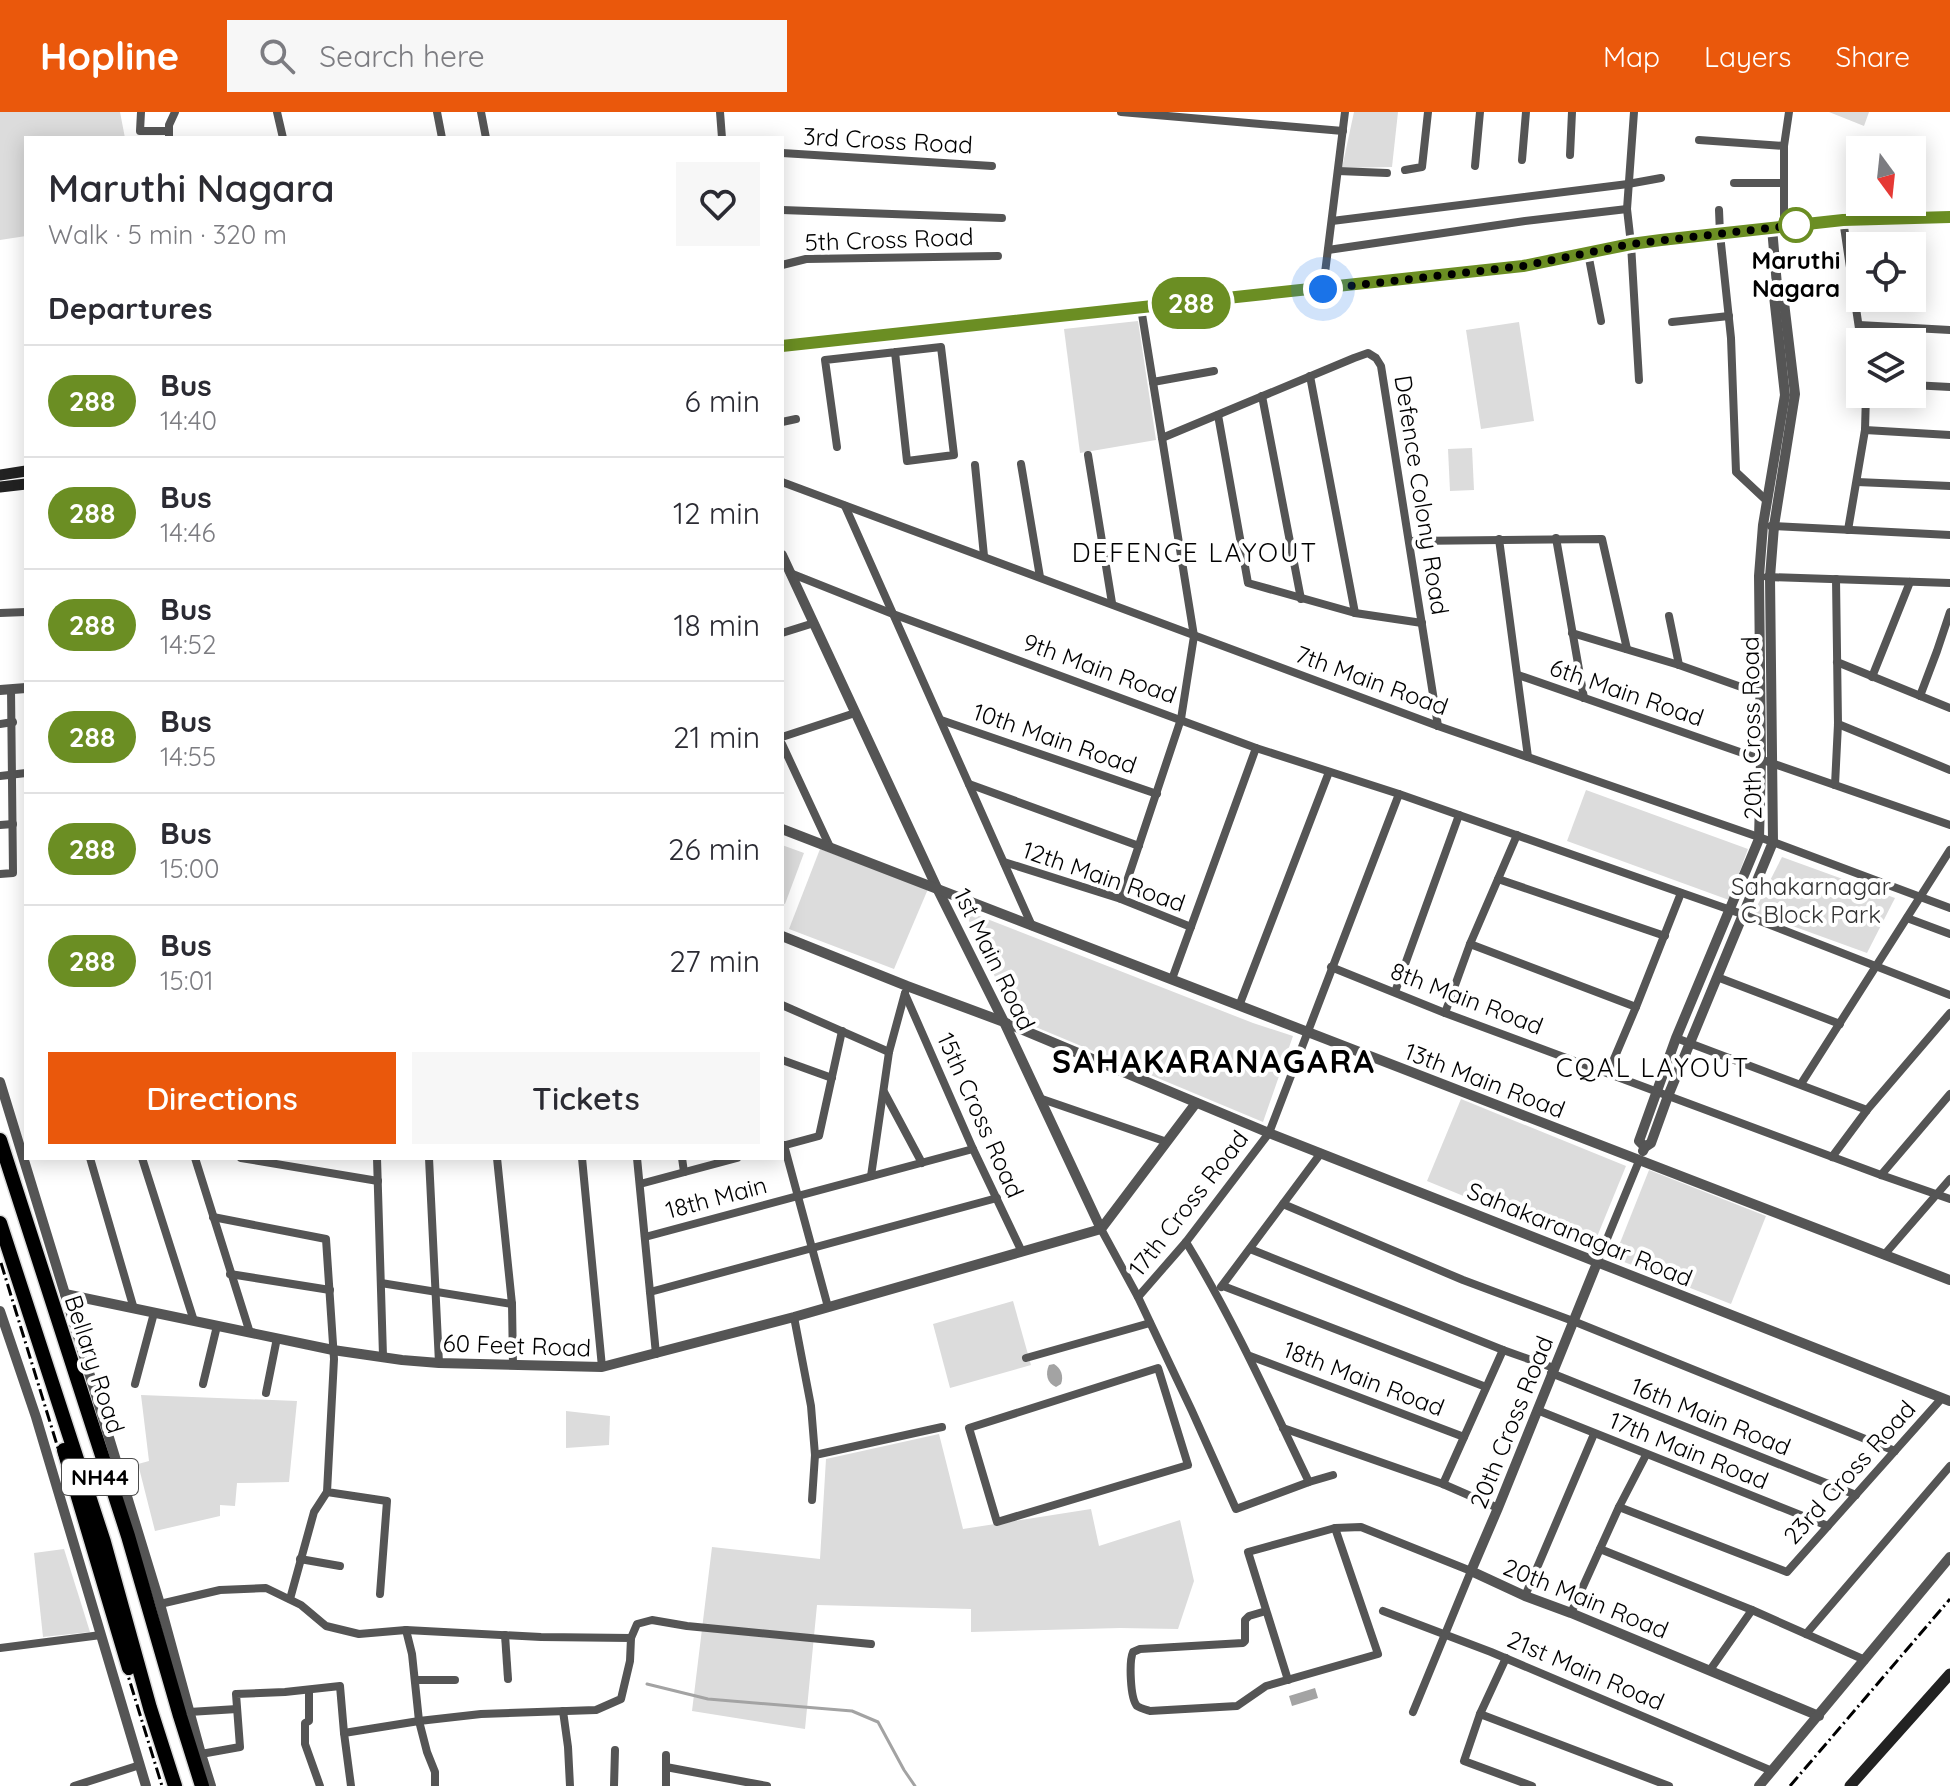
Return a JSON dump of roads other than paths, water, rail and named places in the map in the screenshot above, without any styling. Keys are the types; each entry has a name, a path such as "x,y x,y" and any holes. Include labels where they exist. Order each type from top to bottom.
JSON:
{"highway":[{"name":"Bellary Road","path":"0,1140 128,1536 202,1786"},
{"name":"Bellary Road","path":"0,1169 120,1538 193,1786"},
{"name":"Bellary Road","path":"0,1223 104,1542 175,1786"},
{"path":"0,1246 167,1786"}],"main road":[{"path":"784,346 1530,265 1631,244 1778,227 1843,220 1950,217"},
{"path":"0,475 24,471"},
{"path":"0,487 24,484"},
{"path":"1850,1786 1950,1674"}],"street":[{"path":"141,112 140,131 148,134 169,134 175,112"},
{"path":"277,112 283,136"},
{"path":"437,112 442,136"},
{"path":"481,112 486,136"},
{"path":"720,112 722,136"},
{"path":"1121,112 1343,131"},
{"path":"1323,289 1345,112"},
{"path":"1405,170 1422,167 1428,112"},
{"path":"1475,166 1480,112"},
{"path":"1522,160 1526,112"},
{"path":"1570,155 1572,112"},
{"path":"1634,112 1627,209 1639,380"},
{"path":"1778,227 1789,112"},
{"path":"1699,140 1784,146"},
{"name":"3rd Cross Road","path":"784,153 992,166"},
{"path":"1338,171 1387,173"},
{"path":"1332,221 1661,178"},
{"path":"1734,183 1784,183"},
{"path":"1328,250 1627,209"},
{"path":"784,210 1002,218"},
{"path":"1719,210 1729,316 1736,472 1767,501"},
{"path":"1843,220 1859,328"},
{"name":"20th Cross Road","path":"1413,1712 1773,842 1761,694 1767,501 1785,395 1774,296 1778,227"},
{"path":"1588,253 1601,321"},
{"name":"5th Cross Road","path":"784,264 806,259 998,256"},
{"name":"20th Cross Road","path":"1768,526 1795,394 1783,294 1777,285"},
{"path":"1121,899 1181,719 1194,636 1141,308"},
{"path":"1672,322 1729,316"},
{"path":"1859,325 1950,330"},
{"path":"875,336 878,354"},
{"path":"837,447 825,360 895,352 941,347 954,455 907,461 895,352"},
{"name":"Defence Colony Road","path":"1162,438 1368,353 1376,358 1381,366 1438,726"},
{"path":"1153,382 1214,371"},
{"path":"1310,376 1355,613"},
{"path":"1926,386 1950,387"},
{"path":"1262,396 1301,599"},
{"path":"1848,530 1865,430 1866,408"},
{"path":"1218,415 1248,583 1355,613 1422,623"},
{"path":"784,422 796,419"},
{"path":"1865,430 1950,435"},
{"path":"1088,455 1112,603"},
{"path":"1021,464 1040,577"},
{"path":"975,465 984,556"},
{"path":"1857,482 1950,486"},
{"name":"7th Main Road","path":"784,483 1438,726 1773,842 1950,908"},
{"path":"845,506 1032,926"},
{"path":"1768,526 1950,535"},
{"path":"1556,538 1584,698"},
{"path":"1499,539 1528,757"},
{"path":"1409,541 1602,539 1627,649"},
{"name":"1st Main Road","path":"784,560 937,888 1101,1229 1138,1297 1236,1509 1309,1482"},
{"name":"9th Main Road","path":"790,573 1256,748 1399,794 1742,914 1950,995"},
{"path":"1764,577 1950,583"},
{"name":"20th Cross Road","path":"1645,1147 1639,1141 1676,1038 1759,839 1766,761 1764,577"},
{"path":"1835,785 1838,724 1836,579"},
{"path":"1872,677 1910,582"},
{"path":"0,613 24,612"},
{"path":"1920,696 1950,612"},
{"path":"1669,616 1679,665"},
{"path":"784,632 814,623"},
{"path":"1572,633 1679,665 1761,694"},
{"path":"1837,662 1950,708"},
{"name":"6th Main Road","path":"1518,675 1950,825"},
{"path":"0,874 13,873 13,722 6,689"},
{"path":"784,736 855,713"},
{"name":"10th Main Road","path":"941,720 1157,794"},
{"path":"0,724 13,722"},
{"path":"1838,724 1950,770"},
{"path":"784,748 830,847"},
{"path":"1172,979 1256,748"},
{"path":"1239,1006 1329,772"},
{"path":"0,776 24,773"},
{"path":"969,784 1139,846"},
{"path":"1306,1032 1399,794"},
{"path":"1395,992 1459,815"},
{"path":"0,825 13,824"},
{"name":"13th Main Road","path":"784,830 1950,1280"},
{"path":"1445,1013 1470,944 1517,835"},
{"path":"1801,1084 1950,850"},
{"name":"12th Main Road","path":"1004,862 1121,899 1191,927"},
{"path":"1498,879 1665,936"},
{"path":"1608,1073 1681,893"},
{"path":"1907,918 1950,934"},
{"name":"Sahakaranagar Road","path":"784,937 906,990 1004,1022 1269,1133 1946,1400"},
{"path":"1470,944 1636,1007"},
{"name":"8th Main Road","path":"1331,967 1445,1013 1950,1199"},
{"path":"1717,977 1840,1024"},
{"path":"871,1176 889,1052 906,990"},
{"name":"15th Cross Road","path":"906,990 973,1149 1022,1252"},
{"path":"784,1006 889,1052"},
{"path":"1832,1157 1867,1110 1950,1013"},
{"path":"784,1146 819,1136 842,1031"},
{"name":"17th Cross Road","path":"1138,1297 1186,1242 1269,1133 1306,1032"},
{"path":"1676,1038 1867,1110"},
{"path":"784,1061 832,1078"},
{"path":"0,1082 160,1604 211,1786"},
{"path":"884,1091 922,1163"},
{"path":"1881,1175 1950,1094"},
{"path":"1038,1097 1167,1142"},
{"path":"1101,1229 1196,1103"},
{"path":"784,1149 828,1307"},
{"name":"18th Main","path":"645,1237 973,1149"},
{"path":"1220,1289 1321,1153"},
{"path":"91,1160 134,1309"},
{"path":"143,1160 194,1321"},
{"path":"196,1160 250,1333"},
{"path":"253,1160 378,1181"},
{"path":"377,1160 383,1356"},
{"path":"429,1160 439,1363"},
{"path":"497,1160 512,1304 513,1365"},
{"path":"582,1160 602,1367"},
{"path":"637,1160 656,1354"},
{"path":"682,1160 684,1172"},
{"path":"640,1184 724,1160"},
{"path":"1884,1255 1950,1179"},
{"path":"650,1292 997,1198"},
{"path":"1283,1204 1463,1280 1895,1451"},
{"path":"213,1217 326,1239 333,1350 327,1492 314,1512 290,1599"},
{"name":"60 Feet Road","path":"65,1294 333,1350 402,1360 602,1367 794,1317 1101,1229"},
{"path":"1186,1242 1220,1289 1309,1482 1333,1475"},
{"name":"16th Main Road","path":"1250,1249 1856,1495"},
{"path":"230,1274 330,1290"},
{"path":"381,1283 512,1304"},
{"path":"1220,1289 1486,1387"},
{"path":"0,1311 39,1428 146,1786"},
{"path":"135,1384 154,1313"},
{"path":"794,1317 811,1406 815,1455 812,1500"},
{"path":"1026,1358 1150,1323"},
{"path":"203,1384 217,1326"},
{"path":"266,1393 277,1338"},
{"path":"1443,1484 1503,1350"},
{"name":"18th Main Road","path":"1249,1356 1464,1437"},
{"path":"1158,1368 1173,1417 1188,1465 997,1522 969,1428 1158,1368"},
{"name":"23rd Cross Road","path":"1619,1507 1787,1572 1895,1451 1946,1400"},
{"name":"17th Main Road","path":"1537,1410 1828,1526"},
{"path":"1173,1417 1192,1411"},
{"path":"815,1455 942,1427"},
{"path":"1283,1428 1443,1484 1498,1508"},
{"path":"1525,1596 1594,1434"},
{"path":"1571,1613 1646,1455"},
{"path":"1806,1634 1950,1466"},
{"path":"327,1492 387,1501 380,1594"},
{"name":"20th Main Road","path":"1335,1528 1361,1527 1819,1716"},
{"path":"1266,1611 1245,1620 1243,1643 1140,1649 1133,1652 1129,1663 1134,1702 1150,1711 1237,1706 1266,1686 1288,1680 1379,1653 1335,1528 1248,1552 1288,1680"},
{"path":"1600,1549 1752,1610 1865,1660"},
{"path":"1759,1786 1950,1557"},
{"path":"300,1559 340,1566"},
{"path":"160,1604 220,1590 266,1588 301,1605 326,1626 359,1634 406,1630 631,1638"},
{"path":"1710,1670 1752,1610"},
{"name":"21st Main Road","path":"1383,1611 1506,1658 1772,1771"},
{"path":"344,1733 481,1714 596,1710 621,1699 630,1661 631,1638 637,1624 652,1620 871,1644"},
{"path":"406,1630 419,1721 435,1772 435,1786"},
{"path":"0,1648 101,1635"},
{"path":"505,1635 508,1679"},
{"path":"1506,1658 1480,1714 1464,1761 1532,1786"},
{"path":"415,1680 455,1680"},
{"path":"201,1754 240,1747 236,1694 340,1686 351,1786"},
{"path":"309,1690 305,1744 320,1786"},
{"path":"189,1712 237,1709"},
{"path":"563,1711 570,1786"},
{"path":"1480,1714 1669,1786"},
{"path":"614,1786 615,1750"},
{"path":"666,1755 666,1786"},
{"path":"74,1786 140,1765"},
{"path":"666,1767 767,1786"}],"waterway":[{"path":"647,1684 708,1699 852,1711 878,1722 915,1786"}],"railway":[{"path":"1,1263 162,1786"},
{"path":"1790,1786 1950,1599"}],"place":[{"name":"Maruthi Nagara","path":"1796,225"}],"district":[{"name":"DEFENCE LAYOUT","path":"1195,552"},
{"name":"SAHAKARANAGARA","path":"1214,1061"},
{"name":"CQAL LAYOUT","path":"1653,1067"}],"park label":[{"name":"Sahakarnagar C Block Park","path":"1811,900"}]}
